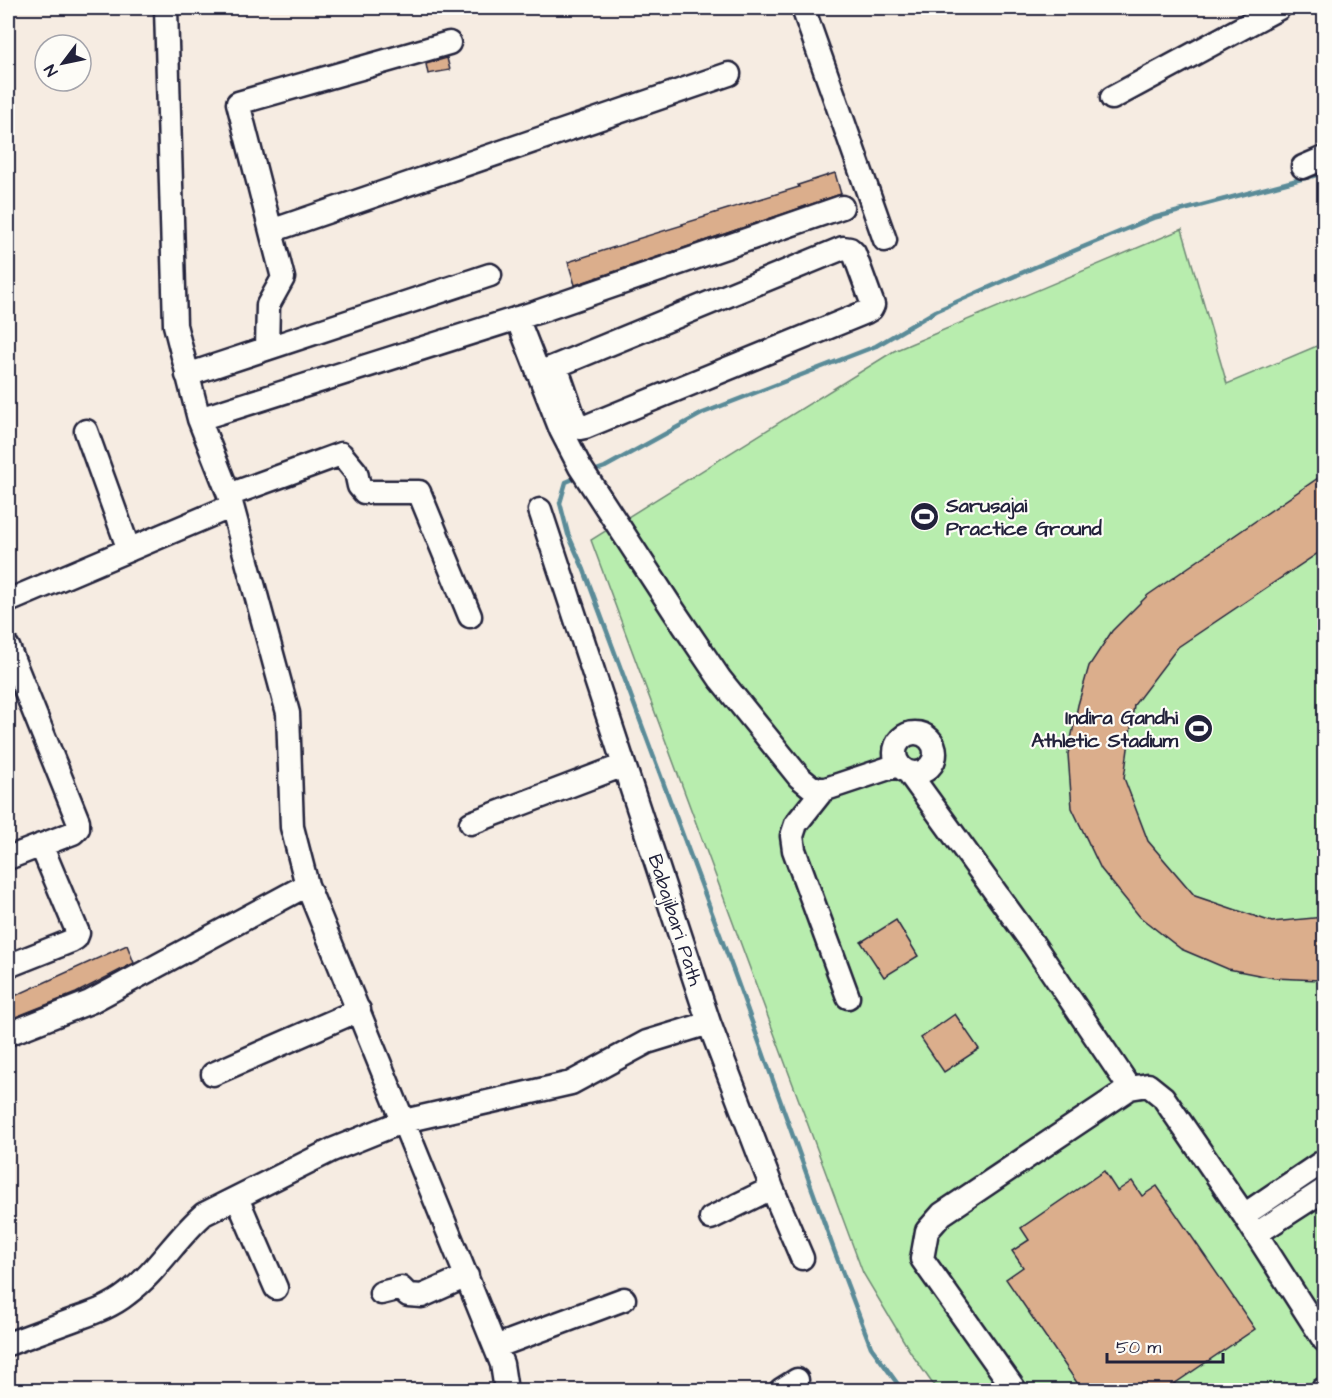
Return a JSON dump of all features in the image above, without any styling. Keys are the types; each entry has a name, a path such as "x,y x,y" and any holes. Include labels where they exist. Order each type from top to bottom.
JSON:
{"street":[{"path":"166,8 175,325 199,419 231,500 288,713 292,827 307,885 502,1364 506,1390"},
{"path":"803,8 885,240"},
{"path":"1112,98 1279,8"},
{"path":"267,348 268,305 283,278 238,103 449,43"},
{"path":"271,231 729,74"},
{"path":"1303,167 1324,158"},
{"path":"199,419 517,318 842,207"},
{"path":"517,318 580,428 866,312 872,309 873,305 854,253 850,249 843,248 547,370"},
{"path":"188,375 490,275"},
{"path":"547,370 561,430 586,476 720,679 799,777 810,786 823,790 904,769 1033,944 1130,1088"},
{"path":"86,431 129,550"},
{"path":"8,601 129,550 231,500 341,454 356,472 359,486 364,492 419,492 470,616"},
{"name":"Babajibari Path","path":"540,510 709,1023 772,1188 802,1258"},
{"path":"8,647 78,821 78,828 73,833 8,858"},
{"path":"471,823 624,765"},
{"path":"823,790 796,824 792,836 794,850 848,997"},
{"path":"8,966 70,941 76,938 78,933 41,845"},
{"path":"8,1034 90,1002 307,885"},
{"path":"213,1074 359,1011"},
{"path":"8,1344 114,1303 141,1283 190,1226 204,1214 332,1150 404,1121 571,1083 647,1042 709,1023"},
{"path":"1015,1390 922,1259 927,1231 942,1214 1130,1088 1148,1085 1163,1097 1244,1215 1324,1340"},
{"path":"1244,1215 1324,1161"},
{"path":"711,1218 772,1188"},
{"path":"1256,1234 1324,1190"},
{"path":"237,1198 276,1288"},
{"path":"381,1293 400,1288 408,1295 422,1296 467,1276"},
{"path":"495,1347 624,1299"}],"green space":[{"path":"1182,229 1227,384 1324,343 1324,1390 937,1390 911,1353 863,1273 591,540 894,351"}],"building":[{"path":"447,58 450,70 428,74 426,64"},
{"path":"835,173 841,194 575,285 568,262 799,187 798,185"},
{"path":"1324,474 1324,549 1178,647 1134,705 1124,778 1148,841 1195,896 1272,922 1324,917 1324,978 1319,980 1274,978 1228,969 1181,949 1140,917 1101,869 1072,808 1068,754 1089,666 1112,631 1148,595"},
{"path":"896,920 918,956 884,977 861,942"},
{"path":"127,945 134,963 76,993 8,1020 8,999"},
{"path":"955,1014 979,1049 944,1072 921,1038"},
{"path":"1104,1171 1117,1191 1132,1181 1142,1196 1157,1186 1255,1329 1165,1390 1082,1390 1006,1279 1023,1267 1012,1251 1029,1240 1021,1228"}],"waterway":[{"path":"591,472 605,467 703,413 876,346 936,311 1153,218 1324,173"},
{"path":"578,477 566,482 560,503 568,534 584,570 735,975 871,1347 902,1390"}],"place":[{"name":"Sarusajai Practice Ground","path":"925,517"},
{"name":"Indira Gandhi Athletic Stadium","path":"1199,729"}]}
